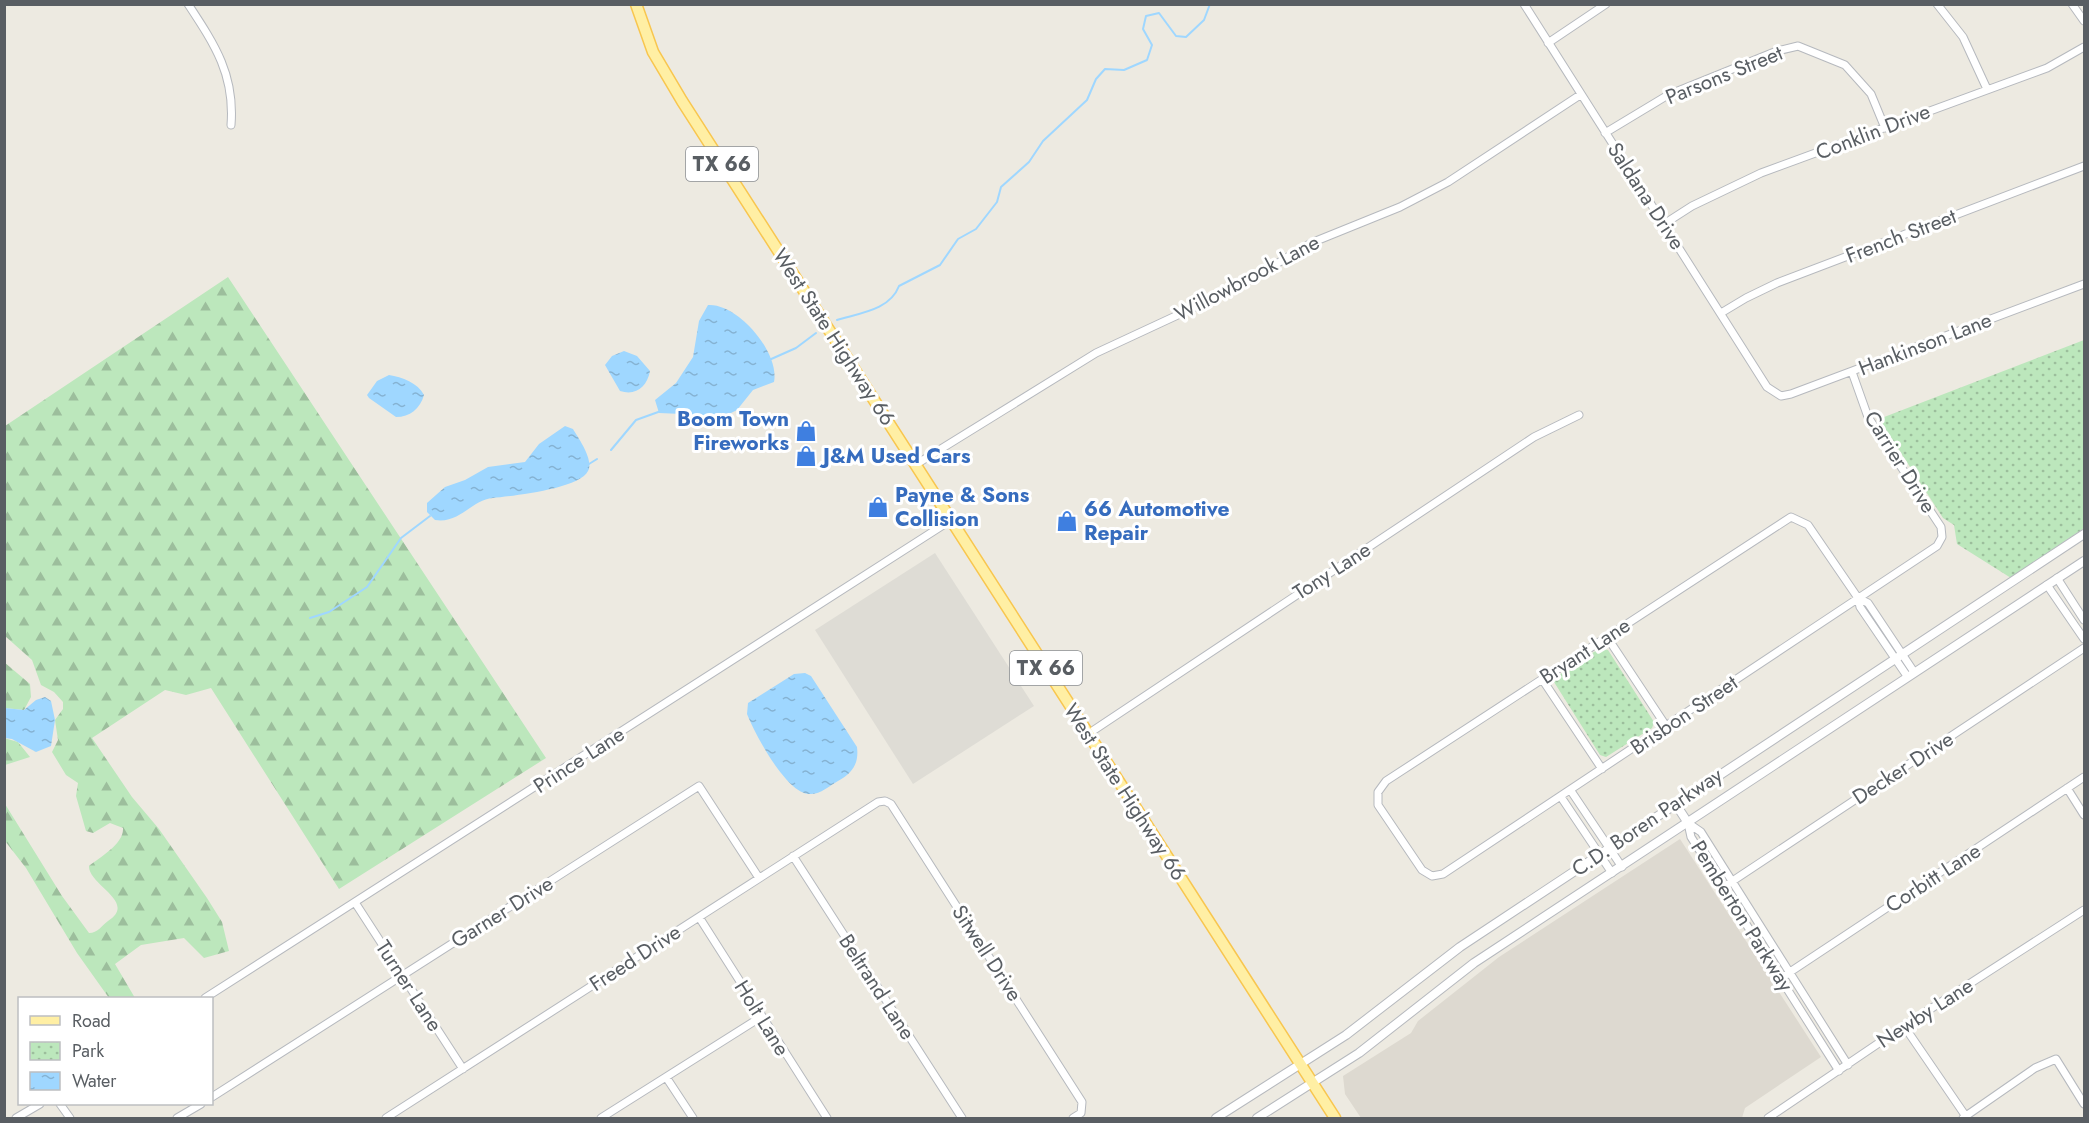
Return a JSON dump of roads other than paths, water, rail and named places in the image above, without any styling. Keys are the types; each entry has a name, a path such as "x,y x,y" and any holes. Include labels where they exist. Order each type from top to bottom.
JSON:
{"main road":[{"name":"West State Highway 66","path":"636,4 647,39 669,80 1301,1065"},
{"name":"TX 66","path":"1301,1065 1335,1119"}],"street":[{"path":"188,4 210,37 228,74 232,109 231,125"},
{"name":"Saldana Drive","path":"1524,4 1767,387"},
{"path":"1548,43 1606,4"},
{"path":"1937,4 1963,37 1987,89"},
{"path":"2072,4 2085,21"},
{"name":"Parsons Street","path":"1605,133 1668,95 1777,51 1798,46 1845,65 1871,94 1885,128"},
{"name":"Conklin Drive","path":"1664,224 1692,206 1761,173 2047,68 2085,47"},
{"name":"Willowbrook Lane","path":"915,465 1096,353 1238,287 1311,243 1400,207 1448,182 1580,95"},
{"name":"French Street","path":"1721,314 1746,298 1777,283 2085,166"},
{"name":"Hankinson Lane","path":"1767,387 1776,394 1786,396 2085,284"},
{"name":"Carrier Drive","path":"1852,372 1869,417 1941,527 1940,542 1933,549"},
{"name":"Tony Lane","path":"1088,734 1534,437 1580,415"},
{"name":"Bryant Lane","path":"1432,876 1422,870 1378,805 1378,792 1386,782 1786,519 1796,517 1808,525 1858,598"},
{"name":"Prince Lane","path":"208,997 951,520"},
{"name":"C.D. Boren Parkway","path":"1216,1119 1301,1065 1373,1015 1460,947 2085,534"},
{"name":"Brisbon Street","path":"1432,876 1443,874 1561,797 1933,549"},
{"name":"C.D. Boren Parkway","path":"1257,1119 1359,1053 1474,963 2085,561"},
{"path":"2057,579 2085,620"},
{"path":"2048,585 2085,639"},
{"path":"1858,598 1860,607 1911,674"},
{"path":"1606,637 1666,726"},
{"name":"Decker Drive","path":"1722,888 2085,648"},
{"path":"1542,679 1602,769"},
{"name":"Corbitt Lane","path":"1781,978 2085,777"},
{"name":"Garner Drive","path":"213,1096 699,786 759,878"},
{"path":"2067,788 2085,816"},
{"path":"1570,791 1622,867"},
{"path":"1561,797 1612,873"},
{"name":"Freed Drive","path":"386,1119 793,856 878,802 885,801"},
{"name":"Sitwell Drive","path":"885,801 891,804 898,814 1082,1102 1081,1113 1072,1119"},
{"path":"1675,804 1688,823"},
{"name":"Pemberton Parkway","path":"1688,823 1701,832 1848,1065"},
{"name":"Pemberton Parkway","path":"1688,823 1691,837 1722,888 1839,1071"},
{"name":"Beltrand Lane","path":"793,856 962,1119"},
{"name":"Turner Lane","path":"356,904 462,1069"},
{"name":"Newby Lane","path":"1768,1119 1904,1026 2085,910"},
{"name":"Holt Lane","path":"699,917 827,1119"},
{"path":"601,1119 761,1017"},
{"path":"1904,1026 1965,1118 2035,1068 2056,1059 2085,1104"},
{"path":"666,1077 693,1119"},
{"path":"16,1119 38,1105"},
{"path":"61,1105 70,1119"},
{"path":"177,1119 199,1105"}],"water":[{"path":"708,305 732,312 754,332 764,344 770,357 774,370 774,382 753,390 737,410 719,419 709,421 682,414 659,413 655,400 676,383 693,357 699,321"},
{"path":"624,351 637,356 650,371 646,382 636,391 620,391 605,365 612,356"},
{"path":"389,375 409,381 424,395 420,404 410,414 396,417 367,395 377,381"},
{"path":"565,426 573,429 589,461 588,471 582,477 559,487 485,500 452,519 435,520 427,512 427,503 445,487 465,480 488,467 525,462 539,444"},
{"path":"805,673 811,676 857,747 856,763 851,771 824,790 813,794 800,791 781,774 764,748 747,714 748,703 794,674"},
{"path":"45,697 51,701 55,720 51,746 36,752 12,739 5,738 5,708 24,710 36,700"}],"waterway":[{"path":"837,320 881,305 895,294 899,286 940,265 958,239 976,229 997,202 1001,187 1029,162 1043,141 1087,100 1096,79 1105,69 1124,70 1147,60 1152,45 1143,29 1146,16 1159,13 1176,36 1186,37 1204,20 1210,4"},
{"path":"769,360 796,348 816,333"},
{"path":"611,450 636,420 661,411"},
{"path":"589,464 597,459"},
{"path":"310,618 329,612 367,587 401,538 430,516"}],"place":[{"name":"Boom Town Fireworks","path":"806,431"},
{"name":"J&M Used Cars","path":"806,456"},
{"name":"Payne & Sons Collision","path":"878,507"},
{"name":"66 Automotive Repair","path":"1067,521"}]}
